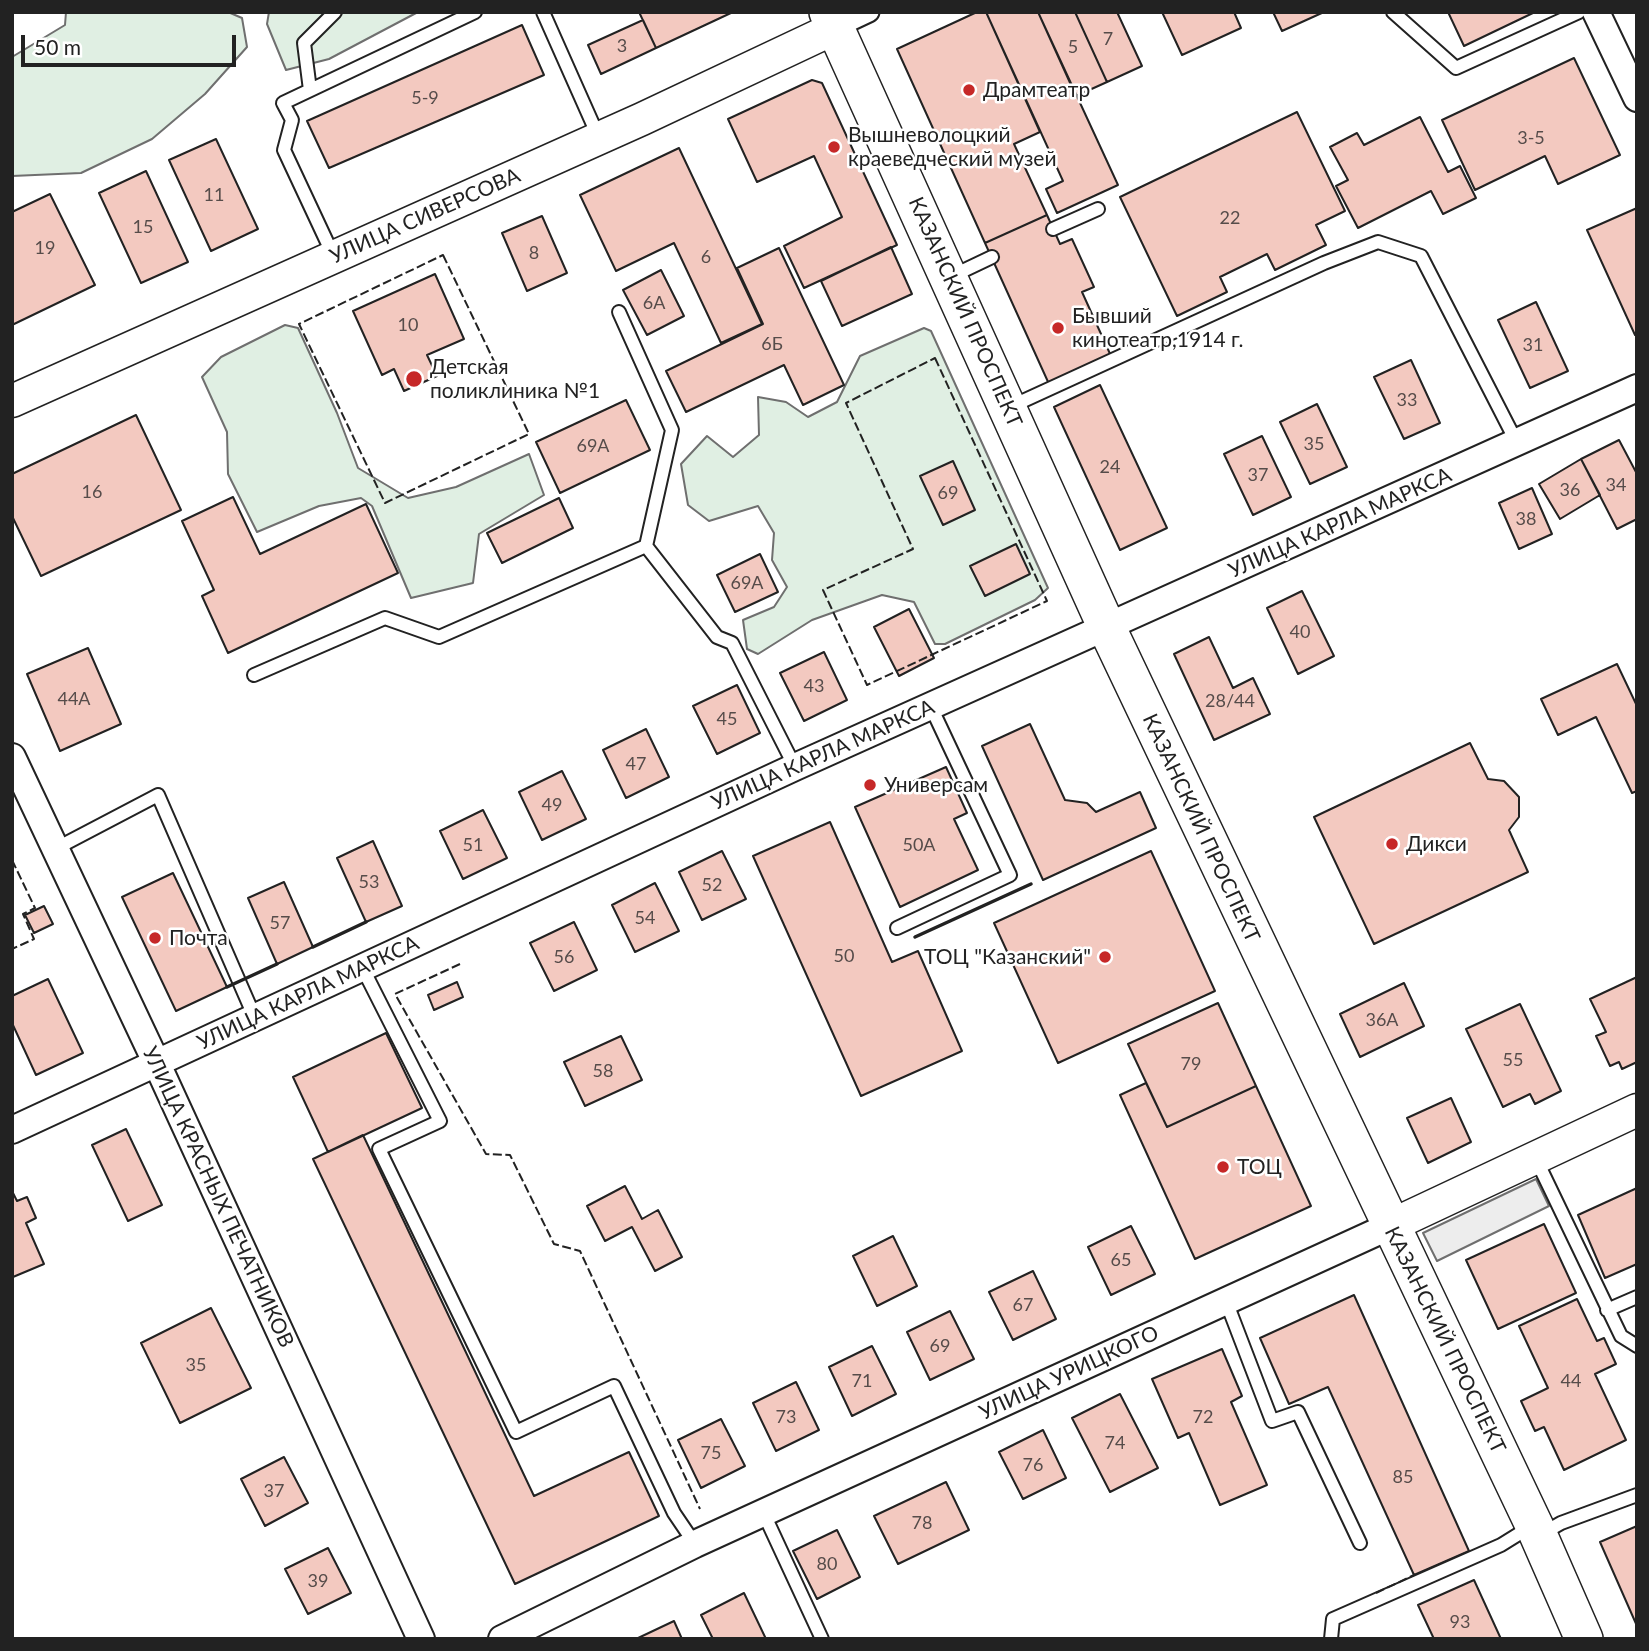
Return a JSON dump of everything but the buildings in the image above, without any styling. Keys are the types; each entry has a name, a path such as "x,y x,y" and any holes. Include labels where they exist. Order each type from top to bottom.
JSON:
{"main road":[{"name":"КАЗАНСКИЙ ПРОСПЕКТ","path":"832,20 1107,628 1536,1531 1584,1639"}],"street":[{"path":"832,20 869,12"},
{"path":"1596,12 1637,98"},
{"name":"УЛИЦА СИВЕРСОВА","path":"12,401 600,138 832,20"},
{"name":"УЛИЦА КАРЛА МАРКСА","path":"12,1130 158,1065 362,967 795,767 1637,388"},
{"name":"УЛИЦА КРАСНЫХ ПЕЧАТНИКОВ","path":"12,757 158,1065 421,1639"},
{"name":"УЛИЦА УРИЦКОГО","path":"502,1639 695,1544 1637,1110"}],"lane":[{"path":"310,90 304,44 335,12"},
{"path":"334,257 284,150 292,120 283,103 475,12"},
{"path":"543,12 600,138"},
{"path":"1393,12 1456,68 1578,12"},
{"path":"1053,229 1098,209"},
{"path":"1008,408 1324,263 1378,242 1421,256 1517,443"},
{"path":"950,277 992,257"},
{"path":"619,312 672,430 646,547"},
{"path":"254,675 385,618 439,637 646,547"},
{"path":"646,547 717,638 732,643 795,767"},
{"path":"897,928 1010,875 931,707"},
{"path":"54,849 158,795 255,1018"},
{"path":"362,967 440,1121 379,1149 516,1432 614,1387 674,1513 695,1544"},
{"path":"1535,1157 1621,1336 1637,1346"},
{"path":"1607,1310 1637,1297"},
{"path":"1226,1301 1272,1421 1298,1412 1360,1543"},
{"path":"1331,1639 1333,1619 1501,1545 1637,1495"},
{"path":"764,1514 822,1639"}],"green space":[{"path":"66,12 228,12 242,18 247,47 205,94 152,139 81,173 12,176 12,57 65,25"},
{"path":"269,12 418,12 329,59 286,70 267,24"},
{"path":"285,325 298,328 337,413 358,468 408,498 456,487 529,454 544,495 479,534 473,583 411,598 372,506 361,498 319,506 257,532 228,474 227,432 202,377 221,357"},
{"path":"924,328 931,331 1048,588 1035,600 945,644 935,644 914,602 882,595 812,620 758,654 747,649 743,620 774,607 787,587 772,560 774,533 758,506 709,521 688,505 681,464 707,436 733,457 759,435 758,397 786,402 808,417 837,402 860,356"}],"shaded area":[{"path":"1536,1179 1549,1206 1437,1261 1423,1233"}],"fence":[{"path":"443,255 529,434 385,503 299,324 443,255"},
{"path":"935,358 1047,601 867,685 823,590 913,549 846,403 935,358"},
{"path":"12,860 35,908 23,914 34,939 12,949"},
{"path":"460,964 395,994 486,1154 510,1155 554,1244 580,1251 700,1509"},
{"path":"1376,1593 1414,1575"}],"wall":[{"path":"915,937 1031,884"},
{"path":"313,947 366,922"},
{"path":"227,987 277,964"}],"place":[{"name":"Драмтеатр","path":"969,90"},
{"name":"Вышневолоцкий краеведческий музей","path":"834,147"},
{"name":"Бывший кинотеатр,1914 г.","path":"1058,328"},
{"name":"Детская поликлиника №1","path":"414,379"},
{"name":"Универсам","path":"870,785"},
{"name":"Дикси","path":"1392,844"},
{"name":"Почта","path":"155,938"},
{"name":"ТОЦ \"Казанский\"","path":"1105,957"},
{"name":"ТОЦ","path":"1223,1167"}]}
